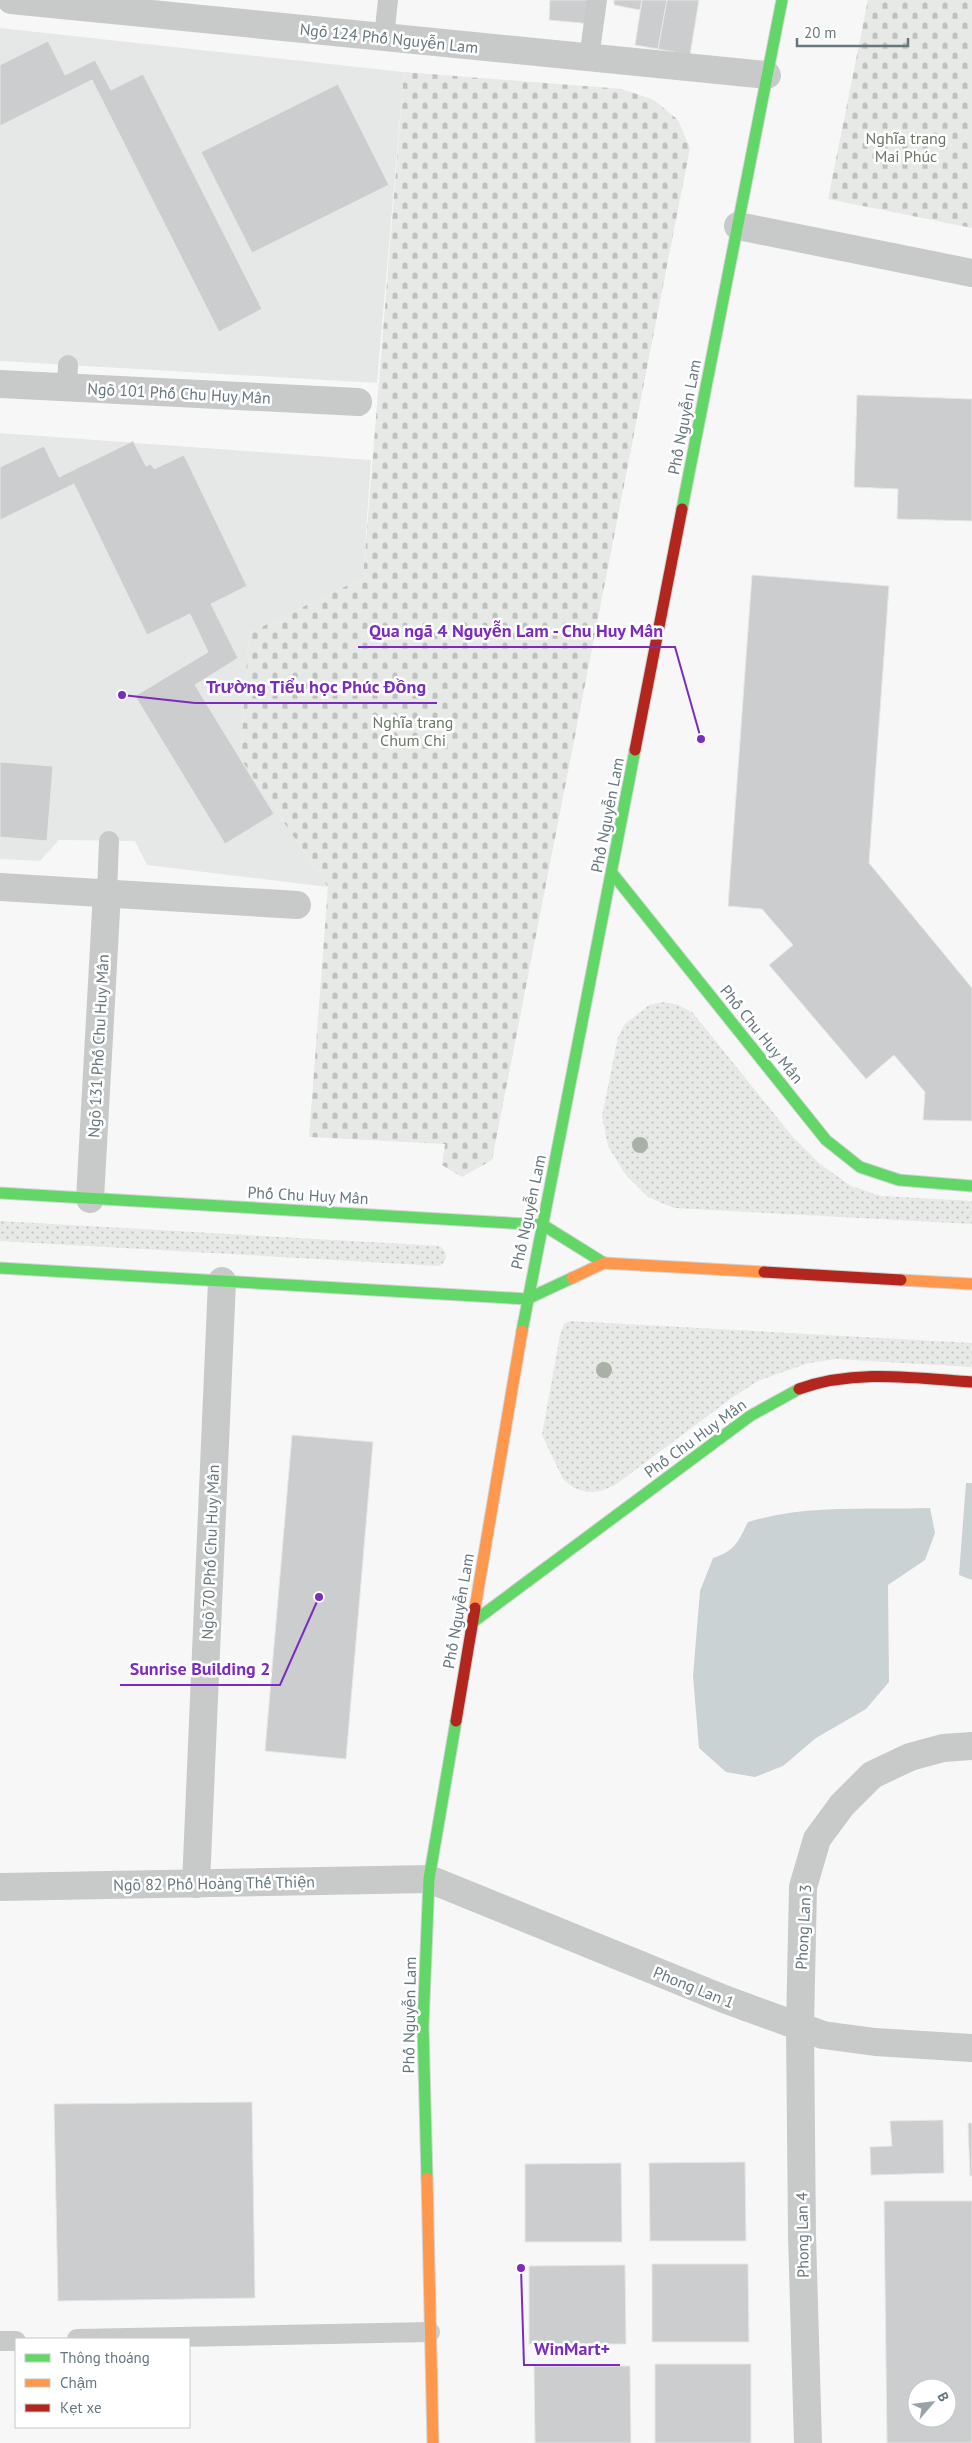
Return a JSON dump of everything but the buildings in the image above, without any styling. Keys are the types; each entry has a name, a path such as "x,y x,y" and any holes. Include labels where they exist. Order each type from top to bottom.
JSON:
{"main road":[{"name":"Phố Nguyễn Lam","path":"433,2443 422,2026 429,1879 527,1298 543,1225 782,0"},
{"name":"Phố Chu Huy Mân","path":"612,873 826,1140 860,1167 891,1177 935,1184 972,1186"},
{"name":"Phố Chu Huy Mân","path":"0,1193 543,1225 604,1263"},
{"name":"Phố Chu Huy Mân","path":"0,1268 527,1298 604,1263 972,1284"},
{"name":"Phố Chu Huy Mân","path":"473,1622 750,1416 786,1394 824,1381 863,1376 972,1382"}],"street":[{"name":"Ngõ 124 Phố Nguyễn Lam","path":"11,0 768,76"},
{"path":"738,226 972,273"},
{"name":"Ngõ 101 Phố Chu Huy Mân","path":"0,384 68,376 358,402"},
{"path":"0,887 297,905"},
{"name":"Ngõ 131 Phố Chu Huy Mân","path":"90,1199 107,893"},
{"name":"Ngõ 70 Phố Chu Huy Mân","path":"196,1884 222,1281"},
{"name":"Phong Lan 3","path":"800,2027 803,1887 817,1839 842,1805 872,1775 910,1757 943,1748 972,1746"},
{"name":"Ngõ 82 Phố Hoàng Thế Thiện","path":"0,1887 429,1879"},
{"name":"Phong Lan 1","path":"429,1879 724,1999 823,2035 875,2042 972,2048"},
{"name":"Phong Lan 4","path":"800,2027 802,2235 808,2443"}],"lane":[{"path":"384,37 388,0"},
{"path":"589,58 597,0"},
{"path":"107,893 109,840"},
{"path":"128,2338 430,2332"},
{"path":"0,2341 15,2341"}],"shaded area":[{"path":"0,28 404,72 377,383 0,361"},
{"path":"0,433 371,460 363,578 249,633 240,758 328,887 147,865 135,841 59,840 40,861 0,859"},
{"path":"966,1483 972,1483 972,1580 959,1575"},
{"path":"930,1508 935,1533 925,1560 888,1585 889,1682 866,1709 816,1738 783,1766 755,1777 726,1772 699,1748 693,1676 700,1591 713,1558 735,1545 748,1522 770,1516 815,1510"}],"green space":[{"name":"Nghĩa trang Mai Phúc","path":"868,0 972,0 972,228 828,199"},
{"name":"Nghĩa trang Chum Chi","path":"404,72 622,89 654,100 678,120 690,148 492,1160 462,1177 442,1165 445,1144 309,1137 328,887 240,758 249,633 363,578"},
{"path":"664,1002 679,1005 693,1013 792,1136 820,1164 851,1186 881,1196 972,1201 972,1224 674,1208 648,1197 625,1174 608,1146 602,1116 618,1037 625,1024 649,1005"},
{"path":"0,1221 440,1246 444,1251 446,1259 439,1266 0,1241"},
{"path":"570,1321 972,1343 972,1367 836,1359 809,1363 758,1381 733,1397 615,1485 601,1491 587,1492 574,1488 563,1479 542,1435 560,1335 564,1324"}],"traffic: fast":[{"path":"682,509 782,0"},
{"path":"522,1331 635,750"},
{"path":"612,873 826,1140 860,1167 899,1180 972,1186"},
{"path":"0,1193 543,1225 604,1263"},
{"path":"0,1268 527,1299 572,1278"},
{"path":"473,1622 750,1416 799,1389"},
{"path":"427,2178 423,2026 429,1879 456,1721"}],"traffic: slow":[{"path":"572,1278 604,1263 764,1272"},
{"path":"901,1280 972,1284"},
{"path":"475,1608 522,1331"},
{"path":"427,2178 433,2443"}],"traffic: jam":[{"path":"635,750 682,509"},
{"path":"764,1272 901,1280"},
{"path":"799,1389 842,1379 885,1376 972,1382"},
{"path":"456,1721 475,1608"}],"place":[{"name":"Trường Tiểu học Phúc Đồng","path":"122,695"},
{"name":"Qua ngã 4 Nguyễn Lam - Chu Huy Mân","path":"701,739"},
{"name":"Sunrise Building 2","path":"319,1597"},
{"name":"WinMart+","path":"521,2268"}]}
